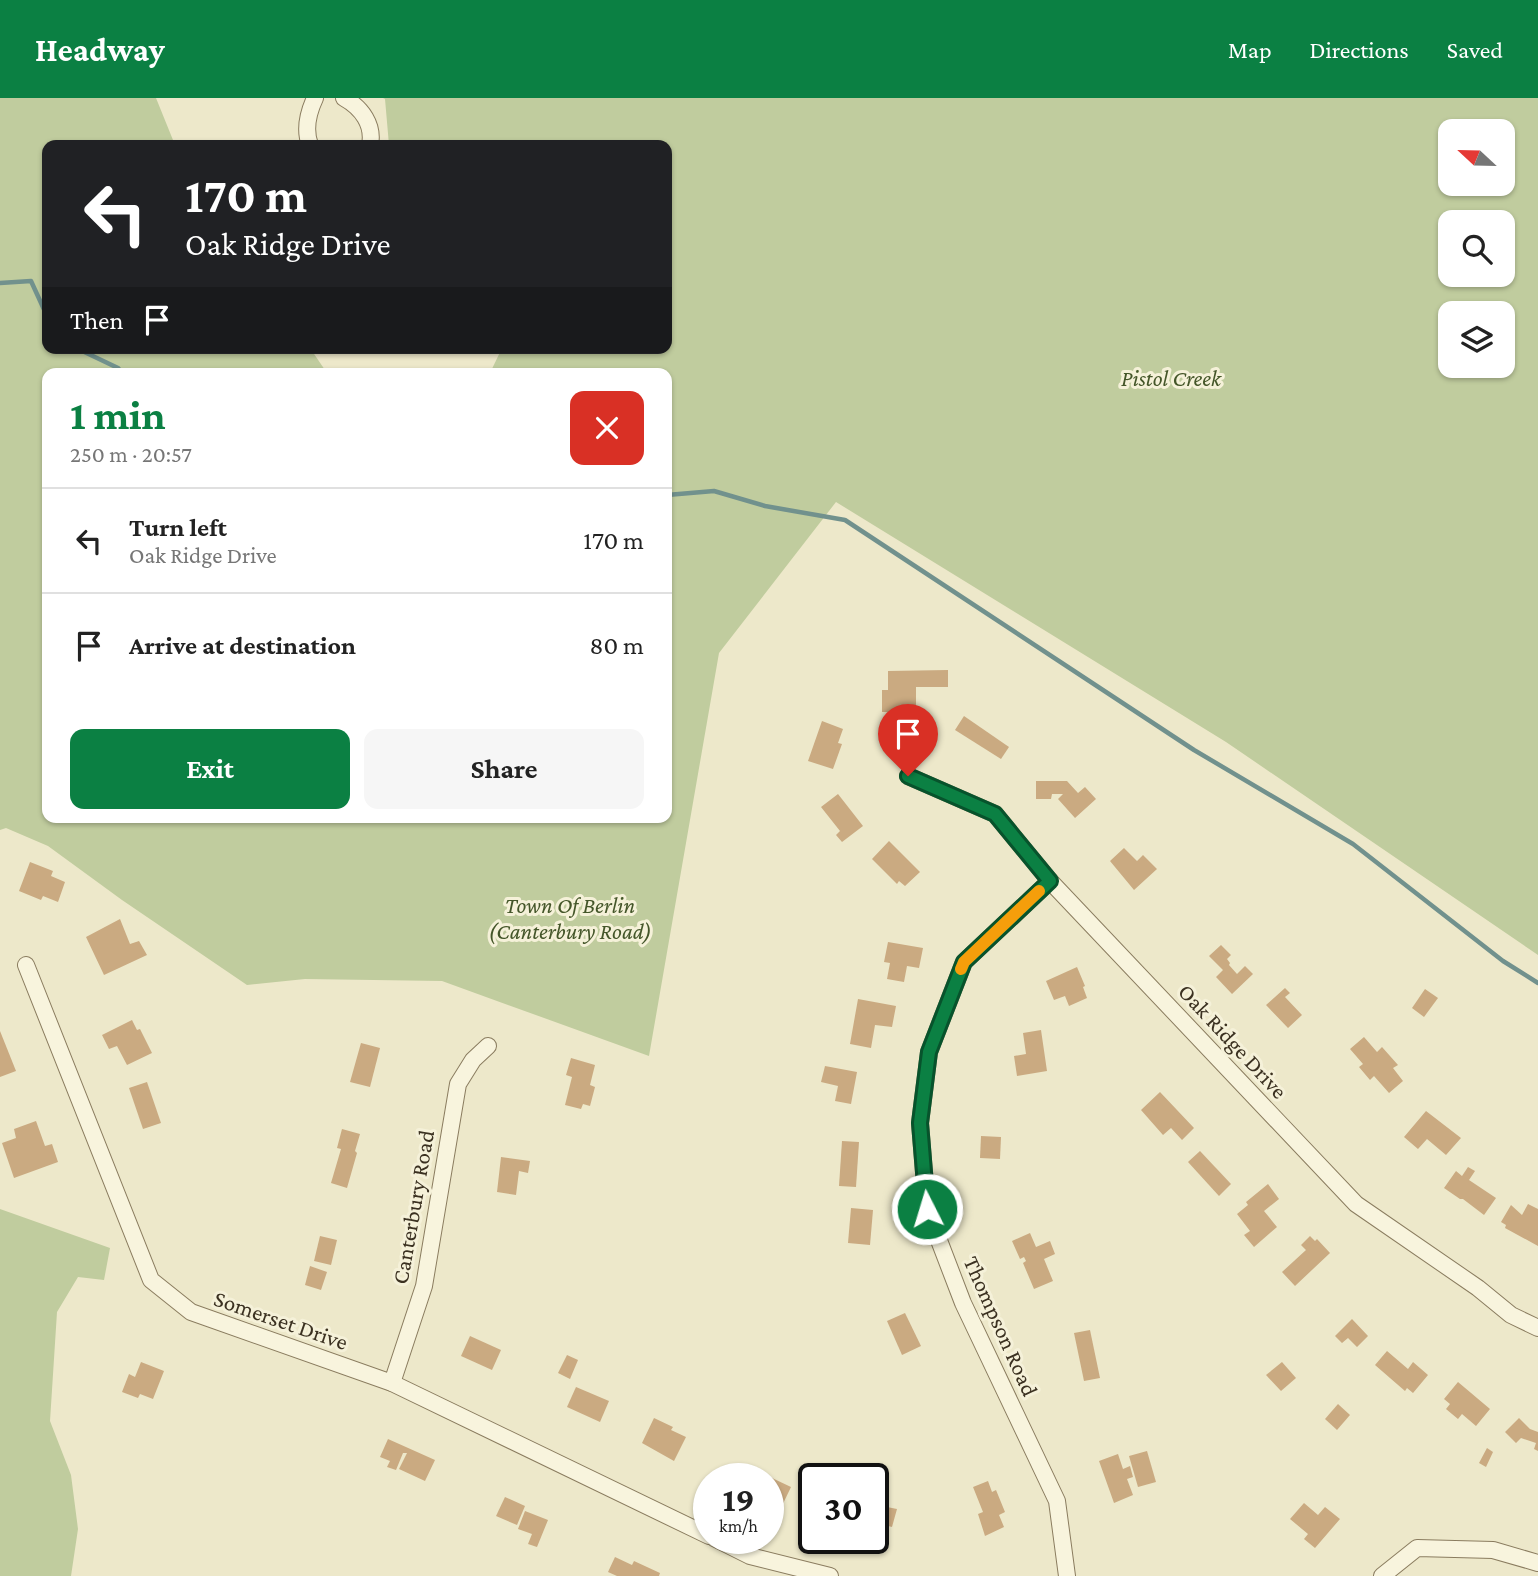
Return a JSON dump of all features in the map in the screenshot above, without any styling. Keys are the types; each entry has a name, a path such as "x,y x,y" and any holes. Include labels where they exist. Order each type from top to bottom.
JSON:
{"street":[{"path":"308,140 307,122 315,98"},
{"path":"345,98 353,103 368,121 371,140"},
{"name":"Oak Ridge Drive","path":"908,776 995,814 1050,881 1356,1203 1478,1288 1511,1315 1538,1328"},
{"name":"Thompson Road","path":"1050,881 964,962 929,1052 920,1123 927,1209 963,1303 1058,1501 1067,1576"},
{"name":"Somerset Drive","path":"26,965 151,1280 191,1312 392,1383 693,1528"},
{"name":"Canterbury Road","path":"392,1383 424,1286 458,1084 473,1060 488,1045"},
{"path":"1381,1576 1417,1548 1493,1550 1538,1563"},
{"path":"746,1554 830,1576"}],"green space":[{"name":"Pistol Creek","path":"0,98 156,98 173,140 42,140 42,354 314,354 324,368 42,368 42,823 672,823 672,368 492,368 499,354 672,354 672,140 389,140 383,98 1538,98 1538,955 1226,742 836,502 719,653 649,1056 442,981 305,979 247,985 48,846 6,828 0,830"},
{"path":"0,1209 110,1248 104,1280 78,1277 57,1312 50,1421 71,1475 78,1529 71,1576 0,1576"}],"building":[{"path":"948,670 948,687 916,687 916,712 882,712 882,690 888,690 888,671"},
{"path":"964,716 1009,747 1001,759 955,730"},
{"path":"822,721 843,729 838,743 842,744 833,769 808,761"},
{"path":"1036,781 1067,781 1078,793 1085,787 1096,799 1075,818 1058,799 1063,794 1052,794 1051,799 1036,799"},
{"path":"838,794 863,826 842,842 836,835 840,831 821,807"},
{"path":"889,841 920,872 905,886 899,881 897,884 872,859"},
{"path":"1124,848 1137,861 1143,855 1157,869 1134,890 1110,861"},
{"path":"30,862 53,871 51,876 65,882 58,902 43,896 41,900 19,891"},
{"path":"120,919 130,944 139,941 147,955 104,975 86,937"},
{"path":"888,942 923,948 919,968 907,966 904,982 887,979 890,963 884,962"},
{"path":"1221,945 1231,955 1227,959 1237,974 1245,966 1253,974 1232,994 1216,977 1223,970 1209,956"},
{"path":"1077,967 1087,998 1069,1006 1065,996 1054,1000 1046,981"},
{"path":"1285,988 1290,993 1285,997 1302,1015 1288,1028 1266,1005"},
{"path":"1425,989 1438,998 1424,1017 1412,1008"},
{"path":"858,999 896,1006 892,1027 875,1025 871,1048 850,1044"},
{"path":"132,1020 137,1030 140,1029 152,1053 127,1065 117,1046 109,1049 102,1035"},
{"path":"1041,1030 1047,1071 1017,1076 1014,1056 1026,1054 1023,1033"},
{"path":"0,1031 16,1071 0,1077"},
{"path":"1364,1037 1377,1052 1382,1047 1398,1065 1393,1068 1403,1081 1389,1093 1374,1076 1370,1080 1359,1067 1363,1064 1350,1049"},
{"path":"361,1043 380,1048 370,1087 350,1082"},
{"path":"571,1058 595,1065 590,1085 595,1087 590,1106 583,1104 581,1109 565,1105 572,1077 566,1075"},
{"path":"825,1066 857,1072 851,1104 835,1101 838,1086 821,1082"},
{"path":"147,1082 161,1123 143,1129 129,1088"},
{"path":"1160,1092 1194,1128 1182,1140 1171,1128 1163,1135 1141,1110"},
{"path":"1426,1111 1461,1138 1446,1155 1427,1139 1418,1149 1404,1137"},
{"path":"36,1121 45,1146 52,1144 58,1162 14,1178 2,1143 16,1138 14,1129"},
{"path":"342,1129 360,1134 347,1188 331,1183 341,1149 337,1148"},
{"path":"981,1136 1001,1137 1000,1159 980,1158"},
{"path":"842,1141 859,1142 856,1187 839,1186"},
{"path":"1200,1151 1231,1184 1219,1196 1188,1162"},
{"path":"501,1157 530,1161 528,1173 519,1171 516,1195 497,1192"},
{"path":"1468,1167 1475,1171 1469,1180 1496,1198 1484,1215 1444,1188 1456,1171 1462,1176"},
{"path":"1268,1184 1279,1199 1264,1211 1277,1227 1254,1247 1244,1235 1250,1231 1237,1214 1248,1205 1246,1202"},
{"path":"1528,1204 1538,1209 1538,1246 1505,1228 1506,1225 1501,1222 1511,1205 1522,1215"},
{"path":"851,1208 873,1210 870,1245 848,1243"},
{"path":"1030,1233 1036,1247 1050,1241 1055,1254 1044,1259 1053,1281 1034,1289 1023,1263 1026,1261 1024,1257 1020,1259 1012,1241"},
{"path":"320,1236 337,1240 331,1265 314,1261"},
{"path":"1310,1236 1315,1241 1317,1239 1330,1253 1295,1286 1282,1272 1306,1250 1301,1245"},
{"path":"310,1266 327,1272 321,1290 305,1285"},
{"path":"905,1313 921,1346 902,1355 887,1321"},
{"path":"1352,1319 1368,1336 1357,1347 1348,1338 1342,1343 1335,1336"},
{"path":"1090,1330 1100,1378 1084,1381 1074,1333"},
{"path":"470,1336 501,1350 492,1370 461,1356"},
{"path":"1387,1351 1408,1369 1413,1362 1428,1375 1413,1393 1407,1388 1405,1391 1375,1365"},
{"path":"567,1355 578,1360 570,1379 558,1373"},
{"path":"141,1362 164,1371 153,1399 140,1394 138,1398 122,1392 129,1374 135,1377"},
{"path":"1282,1362 1296,1378 1281,1391 1266,1375"},
{"path":"1458,1382 1490,1409 1476,1426 1462,1414 1458,1419 1446,1409 1450,1404 1444,1399"},
{"path":"576,1387 609,1401 600,1422 567,1407"},
{"path":"1338,1404 1350,1415 1337,1430 1325,1419"},
{"path":"654,1418 686,1437 674,1461 642,1443"},
{"path":"1519,1418 1530,1429 1538,1432 1538,1451 1534,1449 1536,1443 1521,1438 1516,1443 1505,1432"},
{"path":"388,1439 435,1460 425,1481 399,1469 407,1453 403,1453 396,1470 387,1467 390,1461 380,1457"},
{"path":"1487,1448 1493,1452 1486,1467 1479,1463"},
{"path":"1147,1451 1156,1482 1138,1487 1129,1456"},
{"path":"1118,1454 1123,1469 1130,1466 1133,1477 1127,1479 1133,1495 1114,1503 1099,1461"},
{"path":"988,1481 992,1492 996,1490 1005,1512 999,1515 1004,1527 985,1536 978,1514 983,1512 973,1487"},
{"path":"784,1484 791,1487 784,1502"},
{"path":"505,1497 525,1506 517,1525 496,1516"},
{"path":"1304,1503 1318,1515 1325,1507 1340,1519 1315,1548 1304,1539 1308,1534 1290,1519"},
{"path":"889,1507 897,1509 892,1527 889,1526"},
{"path":"525,1511 548,1520 537,1547 528,1544 532,1534 518,1529"},
{"path":"615,1557 632,1565 634,1561 660,1573 659,1576 617,1576 608,1572"}],"waterway":[{"path":"0,283 31,281 42,305"},
{"path":"89,354 118,368"},
{"path":"672,495 714,491 765,506 845,520 1194,750 1353,844 1503,961 1538,983"}],"slow traffic":[{"path":"961,969 964,962 1039,891"}],"route":[{"path":"908,776 995,814 1050,881 964,962 929,1052 920,1123 927,1209"}],"park label":[{"name":"Town Of Berlin (Canterbury Road)","path":"570,918"}]}
